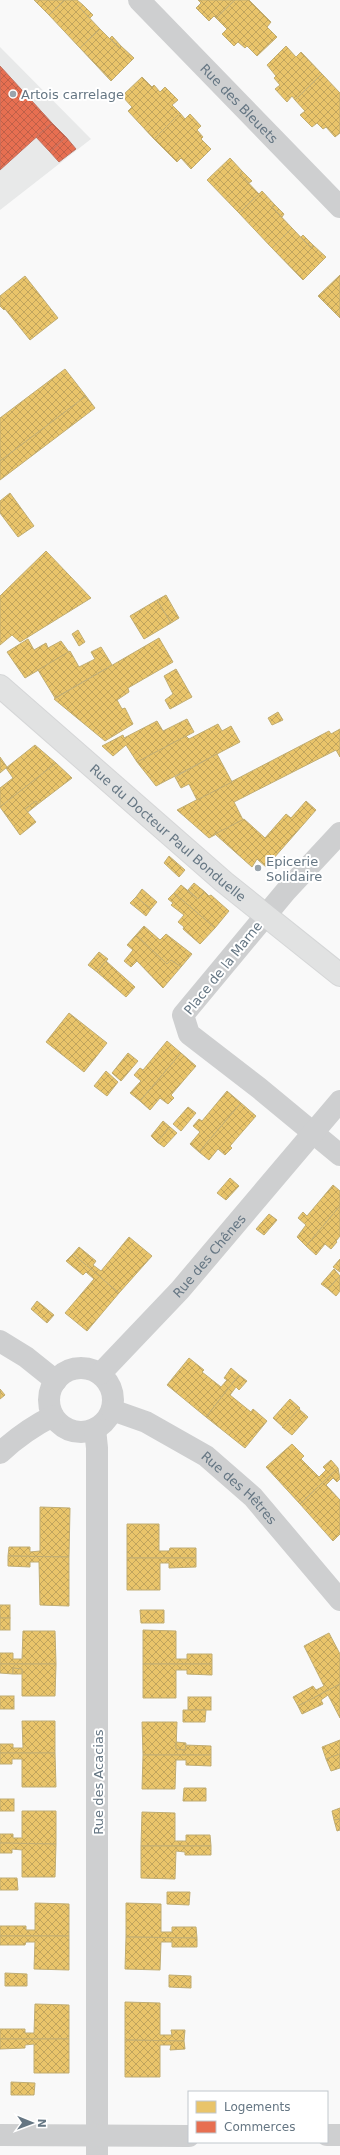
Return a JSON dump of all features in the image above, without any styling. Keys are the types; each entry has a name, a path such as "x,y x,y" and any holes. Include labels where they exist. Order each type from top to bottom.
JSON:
{"street":[{"name":"Rue des Bleuets","path":"139,0 340,207"},
{"name":"Rue du Docteur Paul Bonduelle","path":"0,686 265,916 340,975"},
{"name":"Place de la Marne","path":"340,833 265,916 182,1015 189,1034 340,1155"},
{"name":"Rue des Chênes","path":"100,1374 180,1290 340,1101"},
{"path":"0,1341 26,1357 56,1381"},
{"path":"76,1368 85,1368 100,1374 107,1381 112,1390 113,1400 112,1410 102,1425 84,1432 72,1431 61,1425 53,1416 49,1398 56,1381 65,1373 76,1368"},
{"name":"Rue des Hêtres","path":"112,1410 146,1422 206,1456 253,1497 340,1600"},
{"path":"0,1453 13,1440 37,1423 53,1416"},
{"name":"Rue des Acacias","path":"95,1429 98,1464 97,2145"},
{"path":"0,2135 97,2145 188,2136"},
{"path":"328,2135 340,2135"}],"shaded area":[{"path":"0,47 91,139 0,210"}],"building: Logements":[{"path":"34,0 65,0 49,15"},
{"path":"65,0 77,0 83,5 80,8 100,29 80,48 49,15"},
{"path":"198,0 235,0 216,18 214,16 209,21 196,8 201,3"},
{"path":"235,0 249,0 271,22 267,27 277,37 257,56 247,46 245,48 238,42 234,46 222,34 227,29 216,18"},
{"path":"83,5 93,15 90,18 80,8"},
{"path":"100,29 119,48 121,46 134,58 111,81 80,48"},
{"path":"112,36 121,46 119,48 110,38"},
{"path":"286,46 296,57 301,52 322,74 295,100 292,96 287,102 275,89 280,85 274,78 276,76 267,65"},
{"path":"322,74 340,93 340,133 335,137 326,127 323,129 317,123 312,127 300,115 305,111 295,100"},
{"path":"142,77 152,87 154,85 160,92 165,87 178,100 172,105 180,113 154,139 128,111 132,107 122,96"},
{"path":"180,113 185,119 190,114 201,126 197,130 203,137 201,139 211,149 191,169 181,158 177,162 154,139"},
{"path":"230,158 242,171 240,174 259,194 239,213 207,180"},
{"path":"242,171 252,181 249,183 240,174"},
{"path":"262,191 274,204 272,207 292,228 272,248 239,213"},
{"path":"274,204 284,214 282,217 272,207"},
{"path":"292,228 311,248 313,245 326,257 303,280 272,248"},
{"path":"303,235 313,245 311,248 301,237"},
{"path":"340,275 340,318 318,296"},
{"path":"25,276 58,318 30,340 5,309 4,310 0,306 0,296"},
{"path":"65,369 86,396 0,461 0,418"},
{"path":"86,396 95,408 0,480 0,461"},
{"path":"10,493 34,526 18,537 0,513 0,501"},
{"path":"46,551 91,598 20,642 12,635 0,645 0,596"},
{"path":"166,595 179,618 171,623 157,600"},
{"path":"157,600 171,623 144,639 130,616"},
{"path":"78,630 85,642 79,646 72,634"},
{"path":"159,638 173,662 128,688 129,692 117,700 122,709 125,708 133,724 105,741 54,699"},
{"path":"28,639 34,650 46,643 48,648 61,641 69,652 25,678 7,652"},
{"path":"101,647 112,665 55,698 38,670 70,651 79,667 95,659 91,652"},
{"path":"176,669 192,697 170,709 165,700 173,694 164,676"},
{"path":"278,712 283,720 272,725 268,718"},
{"path":"187,719 194,732 137,762 126,745 113,756 102,746 123,735 124,738 157,721 163,731"},
{"path":"218,724 222,731 231,726 240,742 156,786 137,762 186,736 189,739"},
{"path":"340,729 340,757 336,750 234,802 243,820 209,838 177,810 329,731 331,734"},
{"path":"35,745 56,763 0,807 0,788 13,778 6,768"},
{"path":"217,754 232,782 197,800 189,784 181,788 175,777"},
{"path":"0,757 7,767 0,773"},
{"path":"56,763 72,778 38,804 36,801 25,809 36,822 20,835 0,807"},
{"path":"36,801 38,804 28,812 25,809"},
{"path":"306,801 316,810 266,867 257,859 252,867 215,834 244,819 265,838 286,814 291,818"},
{"path":"169,856 185,870 179,877 164,863"},
{"path":"194,883 205,892 198,899 188,890"},
{"path":"181,885 198,899 205,892 209,896 211,895 229,911 215,928 174,893"},
{"path":"142,889 157,902 151,909 136,897"},
{"path":"174,893 215,928 200,944 183,929 184,927 178,922 184,915 171,905 173,903 168,899"},
{"path":"136,897 151,909 146,916 130,903"},
{"path":"144,926 160,940 166,934 192,954 181,967 171,960 167,964 136,935"},
{"path":"136,935 167,964 171,960 181,967 163,988 137,961 131,967 124,961 133,950 127,945"},
{"path":"99,952 108,959 97,972 88,965"},
{"path":"106,961 135,987 126,997 97,972"},
{"path":"69,1013 107,1043 84,1072 46,1042"},
{"path":"167,1041 181,1053 140,1101 130,1093 141,1081 134,1075 140,1068 143,1070"},
{"path":"128,1053 138,1061 121,1081 112,1073"},
{"path":"181,1053 196,1066 171,1095 174,1098 168,1104 160,1098 150,1110 140,1101"},
{"path":"106,1071 118,1082 107,1096 94,1086"},
{"path":"227,1091 241,1103 199,1152 190,1144 200,1132 193,1126 199,1119 202,1121"},
{"path":"241,1103 256,1116 230,1146 232,1148 225,1155 218,1149 209,1160 199,1152"},
{"path":"188,1107 196,1113 181,1131 173,1124"},
{"path":"163,1121 170,1127 157,1142 151,1136"},
{"path":"170,1127 177,1133 164,1147 157,1142"},
{"path":"230,1178 239,1186 226,1200 217,1193"},
{"path":"333,1185 340,1191 340,1206 306,1246 297,1237 306,1225 298,1218 303,1212 307,1216"},
{"path":"340,1206 340,1236 331,1249 325,1244 316,1255 306,1246"},
{"path":"269,1214 277,1220 264,1235 256,1229"},
{"path":"129,1237 152,1256 119,1293 73,1254 79,1247 96,1261 93,1265 101,1271"},
{"path":"73,1254 119,1293 87,1331 65,1313 94,1279 86,1272 83,1275 66,1261"},
{"path":"340,1259 340,1272 333,1267"},
{"path":"334,1269 340,1276 328,1289 321,1284"},
{"path":"340,1276 340,1291 336,1296 328,1289"},
{"path":"37,1301 54,1315 47,1323 31,1309"},
{"path":"189,1358 204,1370 202,1372 221,1387 227,1380 224,1378 231,1368 239,1375 206,1417 167,1385"},
{"path":"239,1375 247,1381 239,1390 236,1387 230,1395 251,1412 253,1409 267,1421 245,1448 206,1417"},
{"path":"0,1389 5,1395 0,1399"},
{"path":"290,1399 300,1408 283,1427 273,1418"},
{"path":"299,1409 308,1417 292,1435 282,1427"},
{"path":"292,1444 304,1456 301,1459 319,1477 326,1470 323,1467 331,1460 338,1468 300,1504 266,1467"},
{"path":"338,1468 340,1479 337,1482 333,1478 326,1485 340,1500 340,1534 333,1541 300,1504"},
{"path":"40,1507 70,1508 69,1557 8,1556 9,1547 30,1547 30,1552 40,1551"},
{"path":"127,1524 159,1524 159,1551 169,1551 170,1548 196,1548 196,1558 127,1558"},
{"path":"8,1556 69,1557 69,1606 40,1605 39,1562 30,1562 30,1567 8,1566"},
{"path":"127,1558 196,1558 196,1567 169,1568 169,1563 160,1563 160,1590 127,1590"},
{"path":"0,1605 10,1605 10,1618 0,1618"},
{"path":"140,1610 164,1610 164,1623 141,1623"},
{"path":"0,1618 10,1618 10,1630 0,1630"},
{"path":"143,1630 176,1631 176,1659 187,1659 187,1654 212,1654 212,1664 143,1664"},
{"path":"23,1631 55,1631 56,1664 0,1664 0,1653 13,1653 13,1659 22,1659"},
{"path":"329,1633 340,1654 340,1684 298,1706 293,1697 313,1686 316,1690 324,1686 304,1646"},
{"path":"0,1664 56,1664 55,1696 22,1696 22,1669 13,1668 13,1674 0,1673"},
{"path":"143,1664 212,1664 212,1675 187,1674 187,1670 176,1670 176,1698 143,1698"},
{"path":"13,1668 22,1669 22,1674 13,1674"},
{"path":"340,1684 340,1718 328,1695 321,1700 323,1704 302,1714 298,1706"},
{"path":"0,1696 14,1696 14,1709 0,1709"},
{"path":"188,1697 211,1697 211,1710 188,1710"},
{"path":"183,1710 206,1710 205,1722 183,1722"},
{"path":"22,1721 55,1721 55,1753 0,1753 0,1744 13,1744 13,1748 23,1748"},
{"path":"142,1722 177,1722 176,1749 185,1750 185,1745 211,1746 211,1755 143,1755"},
{"path":"340,1740 340,1754 326,1759 322,1747"},
{"path":"176,1742 186,1743 185,1750 176,1749"},
{"path":"0,1753 55,1753 56,1787 22,1787 22,1759 12,1759 12,1764 0,1764"},
{"path":"340,1754 340,1768 331,1771 326,1759"},
{"path":"143,1755 211,1755 211,1766 186,1765 186,1760 176,1760 175,1789 142,1789"},
{"path":"184,1788 206,1788 206,1801 183,1801"},
{"path":"0,1799 14,1799 14,1811 0,1811"},
{"path":"340,1808 340,1819 334,1820 332,1811"},
{"path":"22,1811 56,1811 56,1844 0,1843 0,1834 13,1834 13,1838 22,1838"},
{"path":"142,1812 175,1813 175,1841 186,1841 186,1835 210,1835 211,1846 141,1846"},
{"path":"340,1819 340,1830 337,1831 334,1820"},
{"path":"0,1843 56,1844 55,1877 22,1877 22,1850 12,1849 12,1853 0,1853"},
{"path":"141,1846 211,1846 211,1855 185,1855 185,1852 176,1851 175,1879 141,1878"},
{"path":"0,1878 17,1878 18,1890 0,1890"},
{"path":"167,1892 190,1892 189,1905 167,1904"},
{"path":"35,1903 69,1904 69,1936 0,1936 0,1926 26,1926 26,1930 35,1930"},
{"path":"126,1903 161,1904 161,1932 172,1932 172,1927 196,1927 197,1938 126,1937"},
{"path":"0,1936 69,1936 69,1970 34,1969 35,1942 26,1942 25,1945 0,1945"},
{"path":"126,1937 197,1938 197,1947 172,1947 172,1942 161,1942 160,1970 125,1969"},
{"path":"5,1973 27,1974 27,1986 5,1986"},
{"path":"169,1975 191,1976 191,1988 169,1987"},
{"path":"125,2002 160,2003 160,2035 172,2035 171,2030 185,2030 184,2041 125,2040"},
{"path":"35,2004 69,2005 69,2039 0,2039 0,2029 25,2029 25,2033 34,2033"},
{"path":"0,2039 69,2039 69,2073 34,2073 34,2044 25,2045 25,2048 0,2049"},
{"path":"125,2040 184,2041 185,2049 170,2050 171,2045 160,2045 160,2077 125,2077"},
{"path":"11,2082 35,2083 34,2095 11,2095"}],"building: Commerces":[{"name":"Artois carrelage","path":"0,66 52,123 0,170"},
{"path":"52,123 66,137 50,152 36,137"},
{"path":"66,137 76,149 59,162 50,152"}],"place":[{"name":"Artois carrelage","path":"13,94"},
{"name":"Epicerie Solidaire","path":"258,868"}]}
